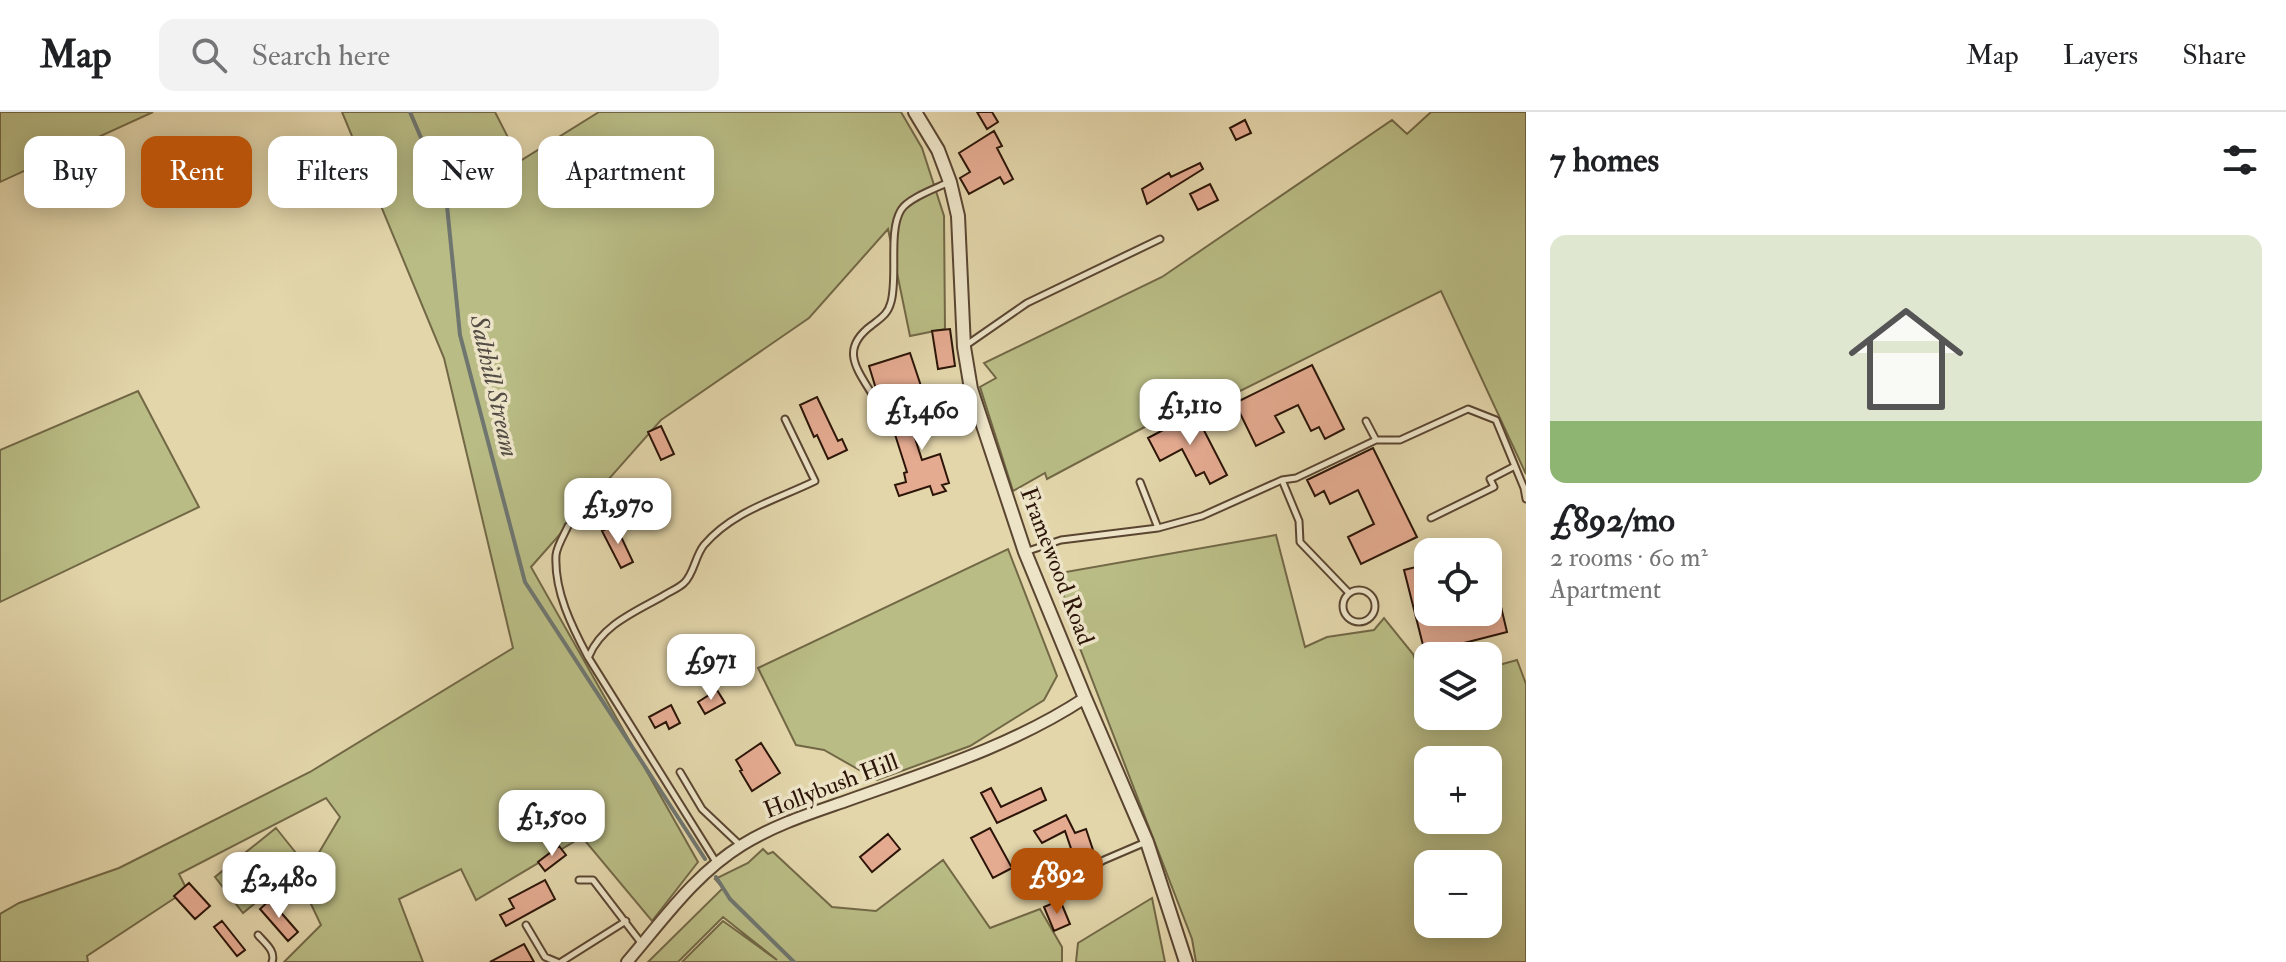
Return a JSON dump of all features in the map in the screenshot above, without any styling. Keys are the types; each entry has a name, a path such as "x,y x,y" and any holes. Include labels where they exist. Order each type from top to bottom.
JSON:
{"street":[{"name":"Framewood Road","path":"915,112 938,150 958,216 964,347 971,389 1025,552 1147,842 1186,962"},
{"name":"Hollybush Hill","path":"627,962 689,888 716,863 741,846 774,827 994,748 1038,727 1085,698"}],"lane":[{"path":"875,399 855,364 855,339 886,315 892,301 897,226 902,208 950,182"},
{"path":"964,347 1027,303 1160,239"},
{"path":"1468,409 1469,401"},
{"path":"1025,552 1061,540 1158,528 1202,516 1282,480 1296,478 1376,440 1400,440 1468,409 1496,420 1526,499"},
{"path":"588,657 594,644 619,621 685,583 702,547 721,529 758,506 815,481 785,419"},
{"path":"1366,421 1376,440"},
{"path":"1431,518 1494,487 1490,479 1515,466"},
{"path":"1282,480 1299,521 1300,542 1349,593"},
{"path":"1140,482 1158,528"},
{"path":"568,526 556,553 559,585 571,625 716,863"},
{"path":"1360,589 1373,596 1375,611 1368,619 1358,622 1345,613 1343,602 1349,593 1360,589"},
{"path":"680,772 702,809 741,846"},
{"path":"1059,888 1104,860 1147,842"},
{"path":"579,880 593,880 642,944"},
{"path":"526,925 545,957 559,962 626,921"},
{"path":"258,935 272,951 272,962"}],"green space":[{"path":"0,112 153,112 101,136 24,136 24,171 0,182"},
{"path":"342,112 495,112 507,136 413,136 413,208 522,208 522,160 538,150 538,208 714,208 714,136 560,136 599,112 901,112 922,148 944,216 945,329 910,336 888,229 809,318 661,420 531,567 698,862 652,921 582,837 476,900 461,869 399,899 423,962 284,962 321,925 301,883 340,817 326,798 179,874 187,890 87,956 88,962 0,962 0,914 19,903 119,868 310,772 513,648 444,358 382,208 397,208 397,136 352,136"},
{"path":"1431,112 1526,112 1526,474 1441,291 1228,397 1199,398 1047,479 1045,473 1013,491 980,387 996,378 984,363 1162,277 1392,120 1407,134"},
{"path":"138,391 199,507 0,602 0,450"},
{"path":"1276,535 1305,647 1327,637 1374,630 1384,618 1413,654 1414,730 1502,730 1502,664 1517,660 1526,684 1526,962 1196,962 1192,939 1066,612 1060,573"},
{"path":"1008,549 1057,676 1044,700 970,746 877,780 824,750 796,745 758,668"},
{"path":"276,828 304,863 243,913 215,877"},
{"path":"763,849 768,854 773,852 832,907 876,911 943,860 990,928 1040,909 1062,947 1062,962 682,962 723,921 777,960 723,917 678,962 648,962 723,888 715,879 748,863"},
{"path":"1152,898 1165,962 1076,962 1078,943"}],"building":[{"path":"977,112 992,112 998,122 987,129"},
{"path":"1245,120 1251,133 1236,140 1230,128"},
{"path":"994,131 1002,146 997,148 1013,179 1004,184 1000,177 969,194 960,178 970,172 959,153"},
{"path":"1200,163 1203,169 1147,204 1142,189 1169,173 1171,177"},
{"path":"1210,184 1218,200 1198,210 1190,194"},
{"path":"950,329 955,366 938,369 932,331"},
{"path":"910,353 922,389 880,402 869,366"},
{"path":"1312,365 1344,429 1325,439 1319,427 1311,431 1298,405 1275,416 1284,432 1256,446 1235,403"},
{"path":"817,397 838,441 842,439 847,450 828,459 800,405"},
{"path":"956,401 963,422 953,425 949,414 911,426 922,460 940,454 949,483 942,485 946,491 933,495 930,486 899,496 895,485 906,482 904,473 907,472 891,422"},
{"path":"1195,413 1227,475 1210,484 1204,472 1196,476 1182,449 1160,461 1148,438"},
{"path":"661,426 674,454 661,460 648,432"},
{"path":"1373,448 1417,537 1361,564 1348,537 1374,524 1358,490 1330,504 1324,491 1315,496 1307,480"},
{"path":"615,524 633,562 621,568 602,531"},
{"path":"1414,568 1414,610 1404,570"},
{"path":"1502,611 1507,632 1468,642 1422,642 1418,626 1502,626"},
{"path":"717,690 725,703 705,714 698,702"},
{"path":"671,705 680,723 669,729 666,722 655,728 649,717"},
{"path":"761,743 780,773 752,791 736,760"},
{"path":"991,788 1001,807 1041,788 1046,800 997,823 981,793"},
{"path":"1066,815 1075,833 1086,829 1096,859 1077,866 1065,831 1042,843 1034,831"},
{"path":"990,828 1012,868 993,878 971,838"},
{"path":"888,834 900,849 872,872 860,857"},
{"path":"559,846 566,855 545,871 538,862"},
{"path":"545,880 555,899 506,926 500,915 514,908 509,899"},
{"path":"189,883 210,906 195,919 174,896"},
{"path":"270,900 298,932 288,941 260,909"},
{"path":"1060,900 1070,924 1054,931 1044,907"},
{"path":"222,921 245,950 237,956 214,927"},
{"path":"524,944 534,962 490,962"}],"waterway":[{"name":"Salthill Stream","path":"410,112 446,196 460,335 525,582 705,859"},
{"name":"Salthill Stream","path":"716,877 730,899 794,962"}]}
